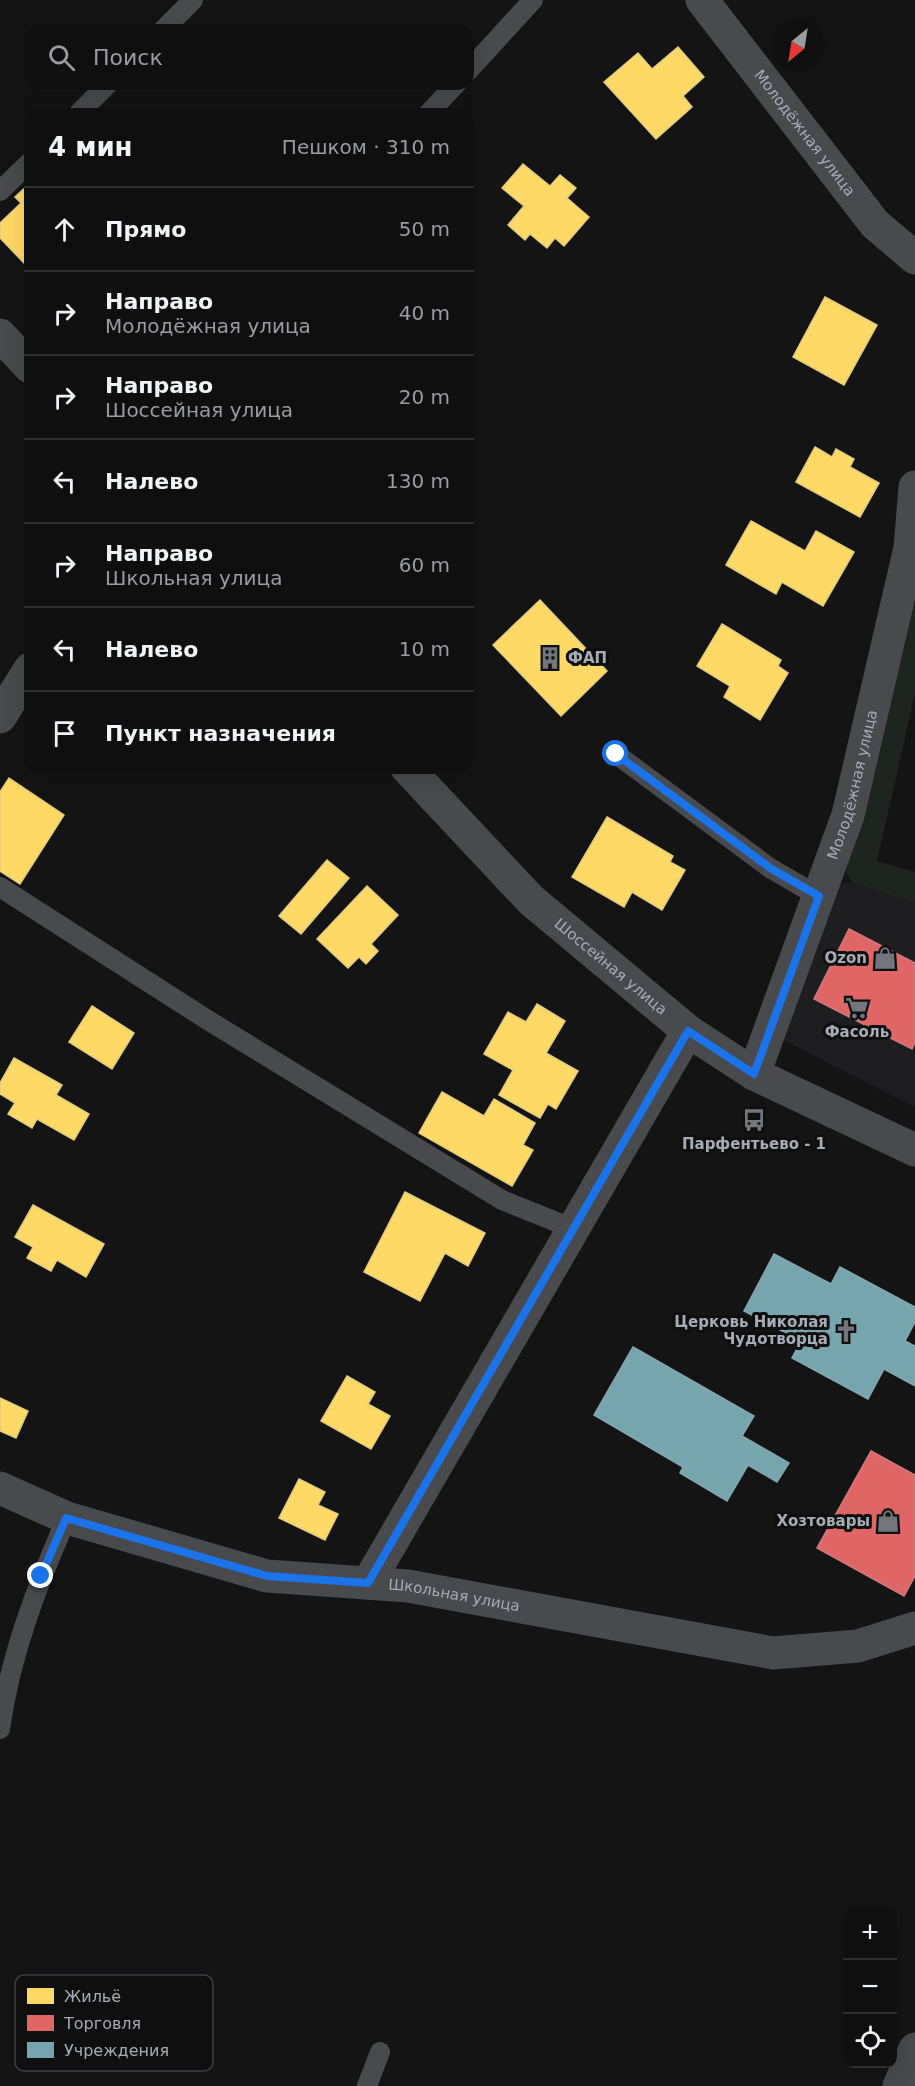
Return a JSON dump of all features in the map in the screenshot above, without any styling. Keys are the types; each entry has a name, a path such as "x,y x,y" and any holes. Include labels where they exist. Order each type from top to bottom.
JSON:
{"main road":[{"path":"898,2086 915,2049"}],"street":[{"name":"Молодёжная улица","path":"702,0 875,224 915,258"},
{"path":"0,335 24,361"},
{"name":"Молодёжная улица","path":"754,1074 848,815 910,548 915,487"},
{"path":"0,717 24,679"},
{"name":"Шоссейная улица","path":"413,774 531,900 688,1031 754,1074 915,1150"},
{"path":"368,1583 688,1031"},
{"name":"Школьная улица","path":"0,1488 66,1518 267,1576 408,1586 773,1653 858,1646 915,1628"}],"lane":[{"path":"169,24 193,0"},
{"path":"474,64 533,0"},
{"path":"84,108 102,90"},
{"path":"434,108 450,90"},
{"path":"0,191 24,168"},
{"path":"616,754 770,868 819,896"},
{"path":"0,887 216,1025 502,1200 574,1229"},
{"path":"0,1729 5,1695 41,1576 66,1518"},
{"path":"367,2086 380,2052"}],"shaded area":[{"path":"915,604 915,694 877,861 915,872 915,903 852,883 843,866 904,622"},
{"path":"852,883 915,903 915,1107 777,1037 832,884"}],"building: Жильё":[{"path":"678,47 704,77 683,96 692,107 656,139 604,82 638,53 652,69"},
{"path":"523,164 550,186 560,175 576,188 567,198 589,217 564,246 555,238 547,248 530,234 525,240 508,225 524,206 502,188"},
{"path":"24,189 24,263 0,238 0,223 21,203 15,197"},
{"path":"825,297 877,325 844,385 793,357"},
{"path":"815,447 832,457 836,449 854,459 850,467 879,483 860,517 796,482"},
{"path":"751,521 805,551 816,531 854,552 823,606 782,582 776,594 726,565"},
{"name":"ФАП","path":"540,600 607,671 561,716 493,645"},
{"path":"722,624 781,660 778,666 788,673 760,720 724,697 730,686 697,666"},
{"path":"9,778 64,815 20,884 0,871 0,792"},
{"path":"607,817 673,856 670,862 685,870 662,910 632,892 624,907 572,877"},
{"path":"327,860 349,878 301,934 279,916"},
{"path":"367,886 398,915 371,944 378,951 366,964 359,957 348,968 317,939"},
{"path":"537,1004 565,1021 546,1053 578,1071 556,1109 548,1104 540,1118 499,1095 513,1070 484,1054 508,1012 526,1022"},
{"path":"92,1006 134,1033 112,1069 69,1042"},
{"path":"14,1058 62,1085 56,1095 89,1114 74,1140 37,1119 32,1128 8,1114 15,1103 0,1094 0,1083"},
{"path":"442,1092 484,1116 494,1099 535,1123 523,1145 533,1150 512,1186 419,1133"},
{"path":"405,1192 485,1233 468,1266 445,1253 420,1301 364,1272"},
{"path":"33,1205 104,1244 86,1277 57,1260 51,1271 27,1258 33,1247 15,1237"},
{"path":"347,1376 375,1392 368,1404 390,1416 371,1449 321,1421"},
{"path":"0,1398 28,1411 16,1438 0,1431"},
{"path":"299,1479 325,1492 318,1505 338,1514 325,1540 279,1518"}],"building: Торговля":[{"path":"849,929 915,963 915,1042 912,1049 814,999"},
{"path":"871,1451 915,1475 915,1576 904,1596 817,1548"}],"building: Учреждения":[{"name":"Церковь Николая Чудотворца","path":"774,1254 831,1284 840,1267 915,1307 915,1322 905,1341 915,1346 915,1386 884,1369 868,1399 792,1358 801,1341 744,1311"},
{"path":"633,1347 754,1416 742,1436 789,1463 777,1482 748,1465 727,1501 680,1473 683,1467 594,1415"}],"place":[{"name":"ФАП","path":"550,658"},
{"name":"Ozon","path":"885,958"},
{"name":"Фасоль","path":"857,1008"},
{"name":"Парфентьево - 1","path":"754,1120"},
{"name":"Церковь Николая Чудотворца","path":"846,1331"},
{"name":"Хозтовары","path":"888,1521"}],"route":[{"path":"41,1576 66,1518 267,1576 368,1583 688,1031 754,1074 819,896 770,868 616,754"}]}
